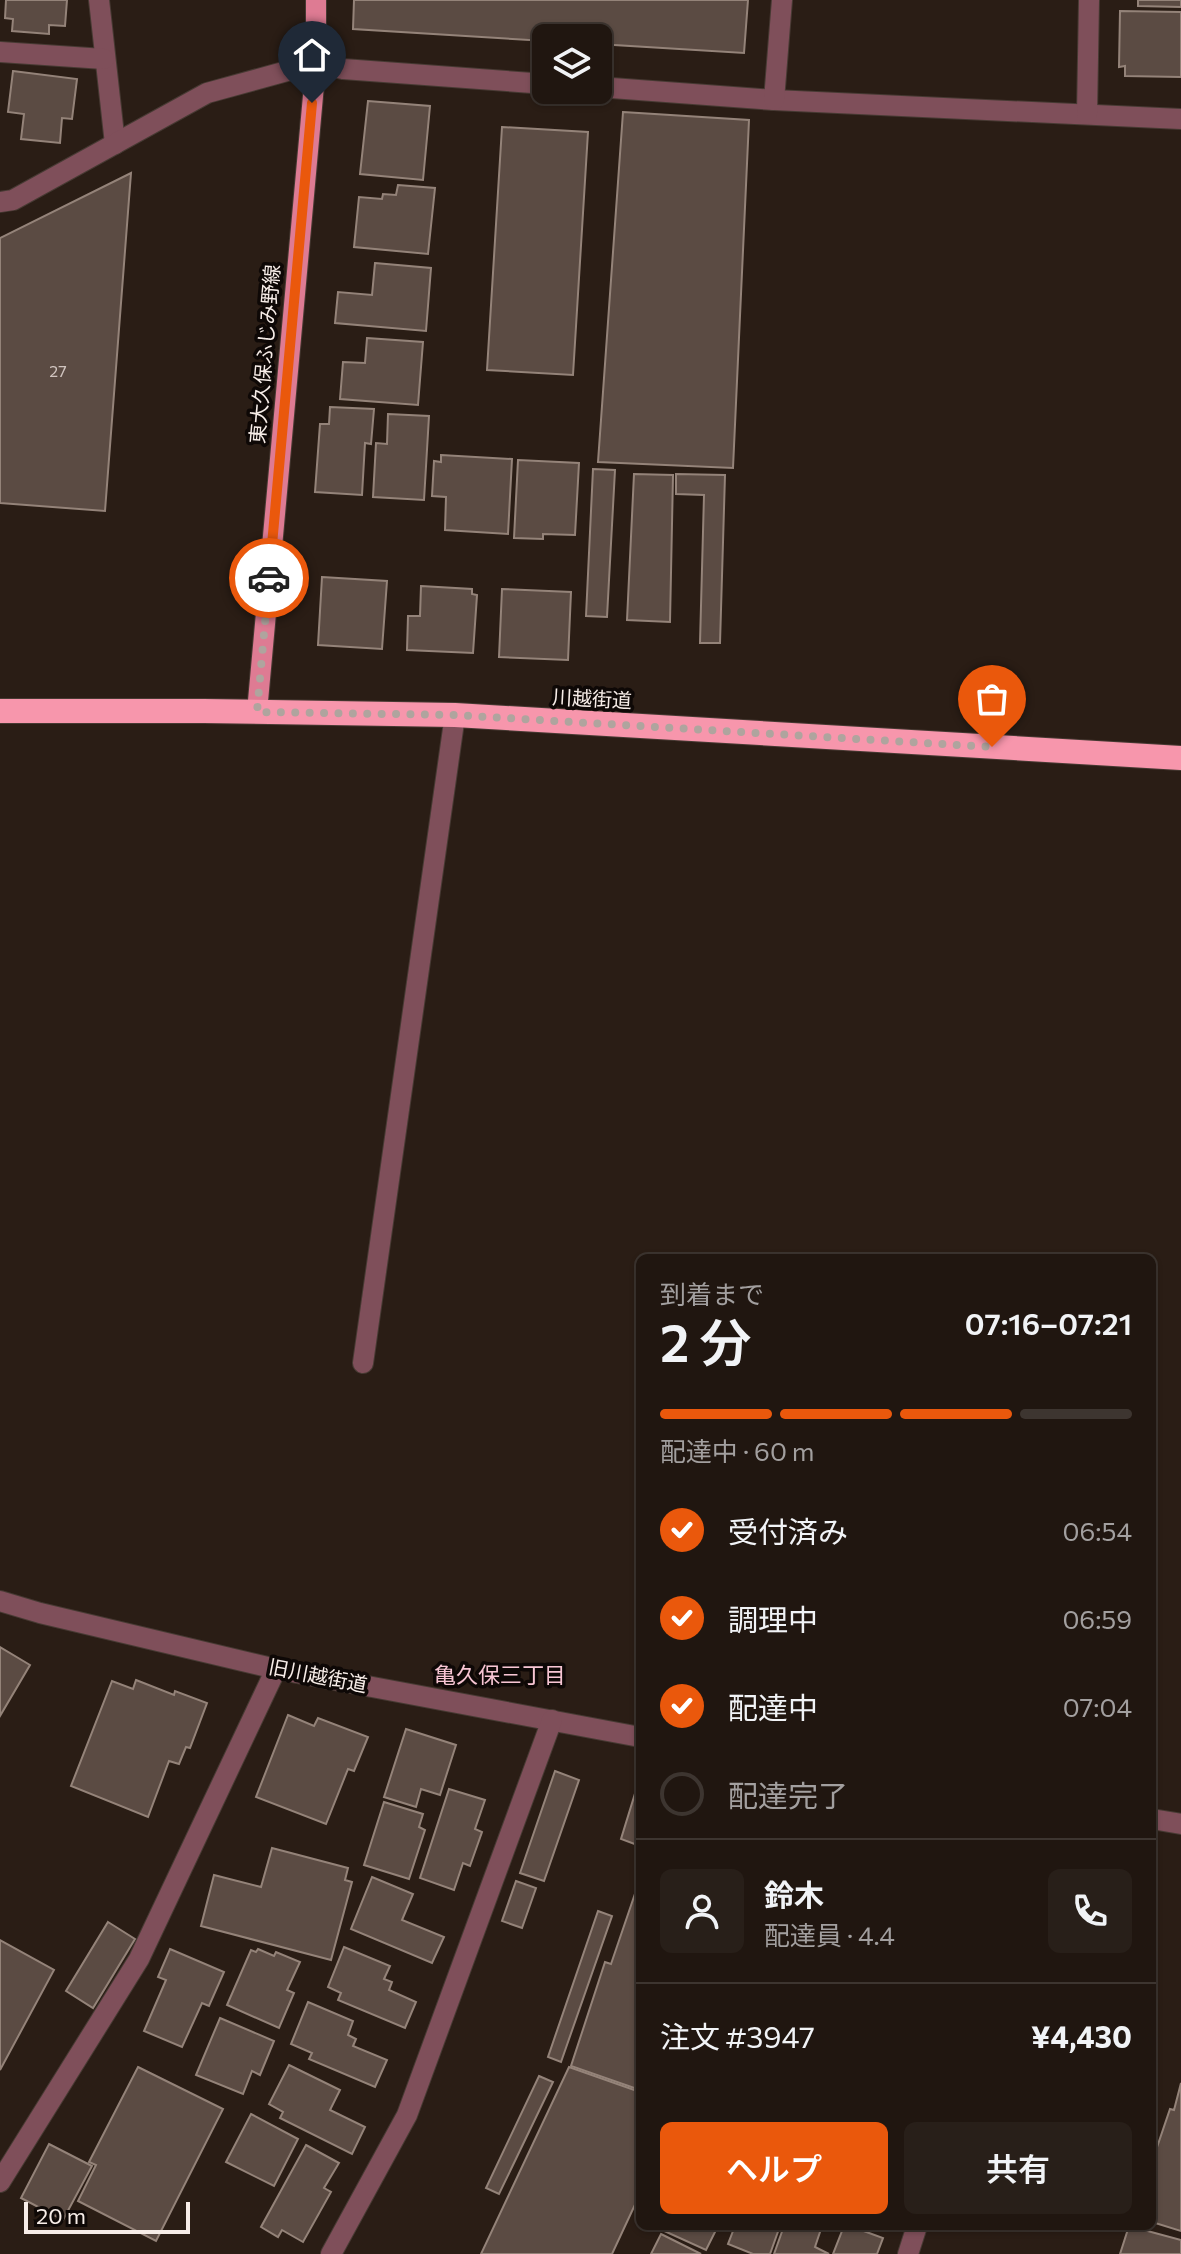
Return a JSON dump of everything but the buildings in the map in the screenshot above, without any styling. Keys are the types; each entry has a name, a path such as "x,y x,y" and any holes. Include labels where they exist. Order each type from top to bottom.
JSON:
{"highway":[{"name":"川越街道","path":"0,711 455,715 1181,758"}],"main road":[{"name":"東大久保ふじみ野線","path":"257,712 316,63 316,0"}],"street":[{"path":"99,0 115,144"},
{"path":"774,100 782,0"},
{"path":"1087,114 1089,0"},
{"path":"0,52 104,59"},
{"path":"0,202 13,200 207,93 316,63 343,69 532,83"},
{"path":"612,88 774,100 1181,119"},
{"path":"363,1363 455,715"},
{"name":"旧川越街道","path":"0,1601 276,1669 636,1736"},
{"path":"0,2182 139,1959 276,1669"},
{"path":"331,2254 407,2115 552,1720"},
{"path":"1156,1820 1181,1824"},
{"path":"908,2254 916,2230"}],"way so far":[{"path":"269,578 257,712 455,715 992,747"}],"district":[{"name":"亀久保三丁目","path":"500,1675"}],"route":[{"path":"269,578 312,103"}]}
